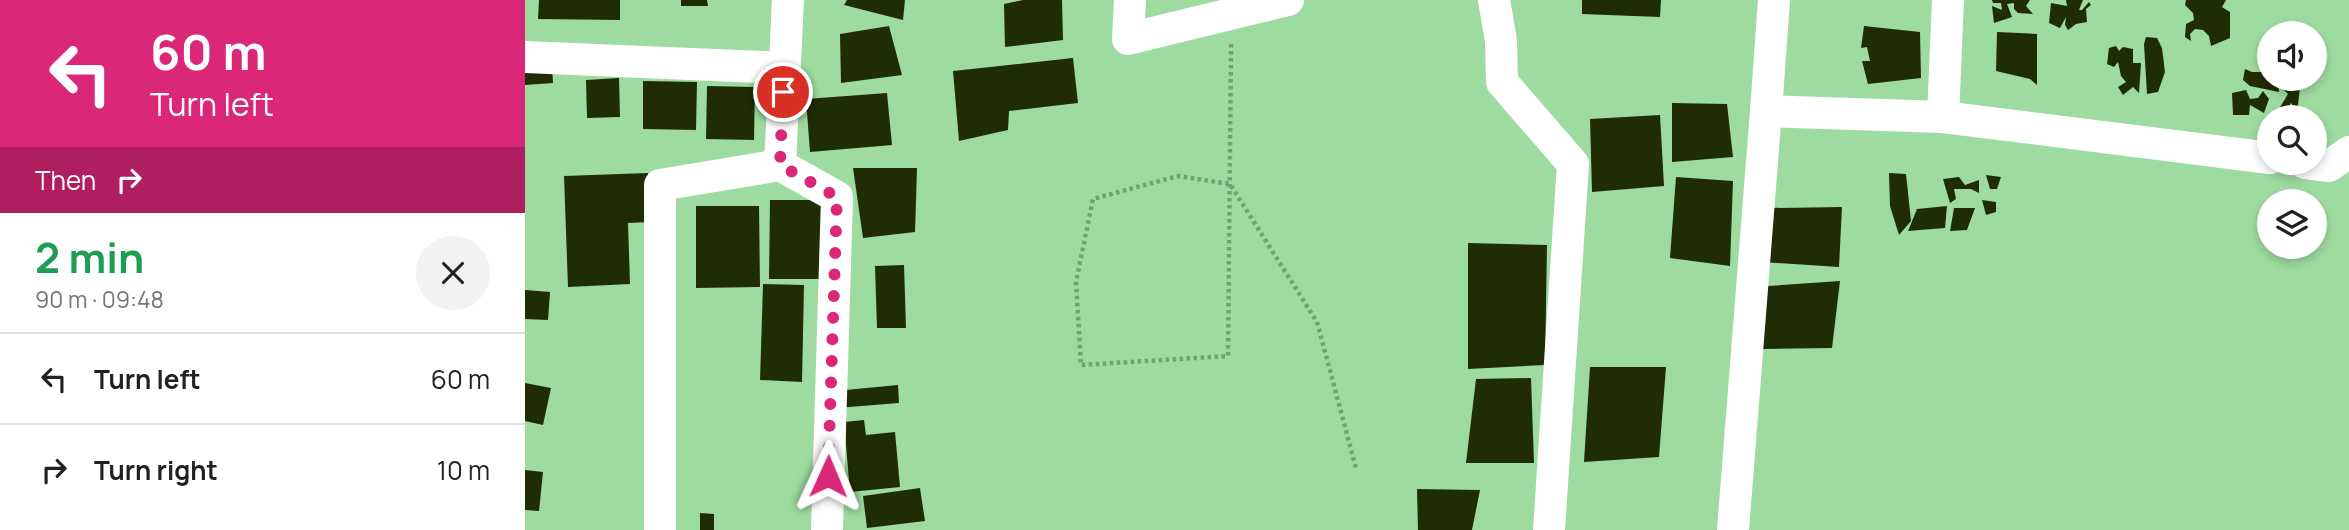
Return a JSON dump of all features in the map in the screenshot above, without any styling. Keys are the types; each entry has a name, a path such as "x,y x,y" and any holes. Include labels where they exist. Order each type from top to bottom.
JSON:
{"street":[{"path":"780,165 788,0"},
{"path":"1130,0 1128,39 1288,0"},
{"path":"1494,0 1501,41 1502,82 1573,164 1549,530"},
{"path":"1733,530 1774,0"},
{"path":"1943,117 1948,0"},
{"path":"525,57 785,68"},
{"path":"1766,111 1943,117 2257,156"},
{"path":"2327,166 2349,152"},
{"path":"660,530 660,185 780,165 837,197 827,530"}],"path":[{"path":"1232,15 1230,184 1228,356 1081,365 1076,282 1093,199 1178,176 1230,184 1317,322 1356,468"}],"building":[{"path":"539,0 620,0 620,20 538,19"},
{"path":"681,0 707,0 708,6 681,6"},
{"path":"847,0 905,0 903,20 844,5"},
{"path":"1023,0 1062,0 1063,40 1005,47 1004,4"},
{"path":"1582,0 1661,0 1660,17 1582,14"},
{"path":"1992,0 2030,0 2026,6 2033,14 2018,13 2014,9 2014,3 2007,4 2012,17 1994,23 1992,6 2002,10 2001,3 1993,3"},
{"path":"2066,0 2083,0 2079,10 2089,2 2091,5 2086,9 2087,22 2076,24 2068,30 2065,25 2066,17 2060,28 2049,23 2051,3 2067,6"},
{"path":"2186,0 2226,0 2222,7 2230,12 2230,38 2211,46 2209,36 2203,30 2195,29 2190,34 2191,41 2185,37 2186,24 2194,20 2193,13 2185,5"},
{"path":"889,26 902,75 841,83 840,34"},
{"path":"1864,26 1920,32 1921,78 1868,84 1862,61 1870,61 1867,47 1861,48"},
{"path":"1997,32 2037,34 2037,85 2030,79 1996,71"},
{"path":"2146,37 2157,38 2162,48 2165,72 2158,92 2147,94 2144,44"},
{"path":"2116,46 2119,51 2123,47 2133,49 2133,63 2141,63 2139,93 2133,87 2123,95 2118,87 2126,82 2121,76 2118,62 2114,67 2107,64 2109,48"},
{"path":"1073,58 1078,103 1009,111 1008,130 959,141 953,71"},
{"path":"552,65 553,83 525,85 525,66"},
{"path":"2245,69 2257,72 2257,87 2243,80"},
{"path":"619,78 620,117 587,118 586,80"},
{"path":"643,81 697,82 696,130 643,129"},
{"path":"707,86 755,87 754,140 706,139"},
{"path":"2246,90 2250,99 2258,98 2263,91 2269,99 2267,105 2257,105 2257,109 2250,105 2249,115 2233,115 2232,93"},
{"path":"2285,91 2300,91 2298,105 2281,105 2288,94"},
{"path":"887,93 892,145 810,152 806,99"},
{"path":"1672,103 1727,104 1733,157 1672,162"},
{"path":"1660,115 1664,186 1592,192 1590,119"},
{"path":"853,168 917,168 915,232 863,238"},
{"path":"648,173 650,222 628,223 630,284 568,287 564,176"},
{"path":"1889,173 1906,174 1911,221 1899,235 1890,206"},
{"path":"1986,175 2001,177 1997,189 1990,189"},
{"path":"1676,177 1733,181 1730,266 1670,258"},
{"path":"1959,177 1965,185 1979,180 1979,193 1971,189 1954,189 1956,199 1950,203 1943,179"},
{"path":"770,200 821,200 821,279 769,279"},
{"path":"1982,200 1996,202 1996,212 1986,215"},
{"path":"696,206 759,206 760,287 696,288"},
{"path":"1947,206 1945,228 1908,231 1917,209"},
{"path":"1842,207 1839,267 1761,262 1769,208"},
{"path":"1954,208 1975,208 1967,230 1950,231"},
{"path":"1468,243 1547,245 1545,365 1468,369"},
{"path":"904,265 906,328 877,328 875,266"},
{"path":"1840,281 1832,348 1760,349 1768,286"},
{"path":"763,284 804,285 802,382 760,380"},
{"path":"525,290 550,292 548,320 525,319"},
{"path":"1590,367 1666,367 1659,457 1584,462"},
{"path":"1531,378 1534,463 1466,463 1476,379"},
{"path":"525,383 551,388 543,425 525,421"},
{"path":"898,385 899,403 836,408 835,391"},
{"path":"864,420 866,435 895,432 900,487 850,492 844,422"},
{"path":"525,470 543,472 539,511 525,510"},
{"path":"920,488 925,521 867,528 863,496"},
{"path":"1417,489 1480,490 1472,530 1418,530"},
{"path":"700,513 714,514 714,530 700,530"}],"route":[{"path":"783,92 780,165 837,197 828,476"}]}
